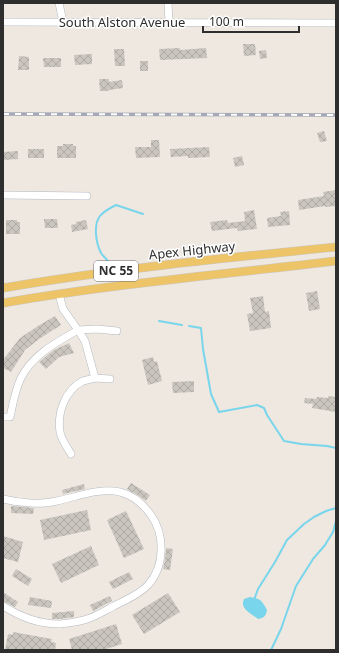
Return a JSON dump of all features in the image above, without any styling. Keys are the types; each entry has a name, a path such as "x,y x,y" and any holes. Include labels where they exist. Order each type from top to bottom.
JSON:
{"main road":[{"name":"Apex Highway","path":"3,288 146,267 336,247"},
{"name":"Apex Highway","path":"3,303 211,274 336,262"}],"street":[{"path":"59,3 63,22"},
{"path":"168,3 168,22"},
{"name":"South Alston Avenue","path":"3,22 336,23"},
{"path":"3,195 87,196"},
{"path":"59,294 63,309 85,342 95,378"},
{"path":"3,417 10,417 16,390 22,376 30,364 44,351 78,330 97,329 117,331"},
{"path":"71,454 60,433 59,418 63,402 72,390 83,381 95,378 110,379"},
{"path":"3,499 9,501 39,503 56,502 90,493 105,491 119,492 130,496 144,506 156,522 160,538 161,552 156,573 147,586 140,592 90,618 60,624 46,623 29,620 3,606"}],"water":[{"path":"250,597 261,601 264,604 267,610 263,617 258,619 243,606 244,599"}],"building":[{"path":"243,44 255,44 256,55 244,56"},
{"path":"180,48 180,50 206,48 207,58 160,60 159,49"},
{"path":"114,49 124,49 125,66 115,66"},
{"path":"266,50 267,58 260,59 259,51"},
{"path":"92,54 92,64 75,65 74,55"},
{"path":"19,56 29,57 29,70 18,70"},
{"path":"43,58 61,58 61,67 44,67"},
{"path":"140,61 148,61 148,71 140,71"},
{"path":"99,79 109,79 109,82 122,80 123,88 100,91"},
{"path":"324,131 327,141 320,142 317,133"},
{"path":"151,140 159,140 160,157 136,158 135,147 151,147"},
{"path":"63,144 73,144 73,146 76,146 76,158 57,158 57,146 63,146"},
{"path":"209,147 210,157 171,157 170,149"},
{"path":"28,149 44,149 44,158 28,158"},
{"path":"18,151 18,159 3,160 3,152"},
{"path":"242,156 244,165 235,167 233,158"},
{"path":"336,190 336,206 299,210 298,200 324,196 323,192"},
{"path":"254,210 257,229 238,231 237,228 212,231 210,222 227,220 228,223 245,221 244,212"},
{"path":"289,211 290,225 268,227 267,218 281,216 280,212"},
{"path":"44,219 57,219 58,228 45,228"},
{"path":"6,220 17,220 17,222 20,222 20,234 6,234"},
{"path":"86,220 88,229 72,232 71,225 76,224 76,222"},
{"path":"317,291 320,309 309,311 306,293"},
{"path":"263,296 265,312 269,311 271,328 250,331 247,314 253,313 250,298"},
{"path":"55,316 61,325 25,350 11,372 3,368 3,360 20,338"},
{"path":"69,343 74,353 59,357 46,369 39,362 54,350"},
{"path":"153,357 154,362 157,361 162,381 148,385 142,360"},
{"path":"194,381 194,392 173,393 172,382"},
{"path":"328,396 336,397 336,412 312,408 313,404 304,403 305,398 328,398"},
{"path":"131,483 150,495 146,501 127,489"},
{"path":"84,484 85,489 63,494 62,490"},
{"path":"11,506 34,508 33,514 11,513"},
{"path":"87,510 91,530 44,540 40,520"},
{"path":"126,511 144,549 124,558 107,520"},
{"path":"3,536 23,542 18,562 3,558"},
{"path":"91,546 99,565 61,583 52,564"},
{"path":"166,548 173,549 170,570 163,569"},
{"path":"16,569 32,579 28,586 12,576"},
{"path":"129,572 133,579 113,589 109,582"},
{"path":"3,592 18,602 15,607 3,601"},
{"path":"168,593 180,612 144,634 132,615"},
{"path":"110,596 112,601 93,611 90,605"},
{"path":"30,597 52,601 51,608 28,605"},
{"path":"74,611 74,617 52,619 52,613"},
{"path":"116,624 122,644 103,650 72,650 69,639"},
{"path":"13,632 52,639 51,642 56,643 55,650 5,650 8,634 13,635"}],"waterway":[{"path":"109,263 101,253 97,239 96,224 100,216 105,211 116,205 143,214"},
{"path":"159,321 182,325"},
{"path":"189,326 201,328 211,394 219,412 257,405 264,408 284,441 336,448"},
{"path":"254,600 258,589 287,540 314,517 336,508"},
{"path":"271,650 281,629 296,586 313,559 325,545 333,532 336,521"}],"railway":[{"path":"3,114 336,115"}]}
